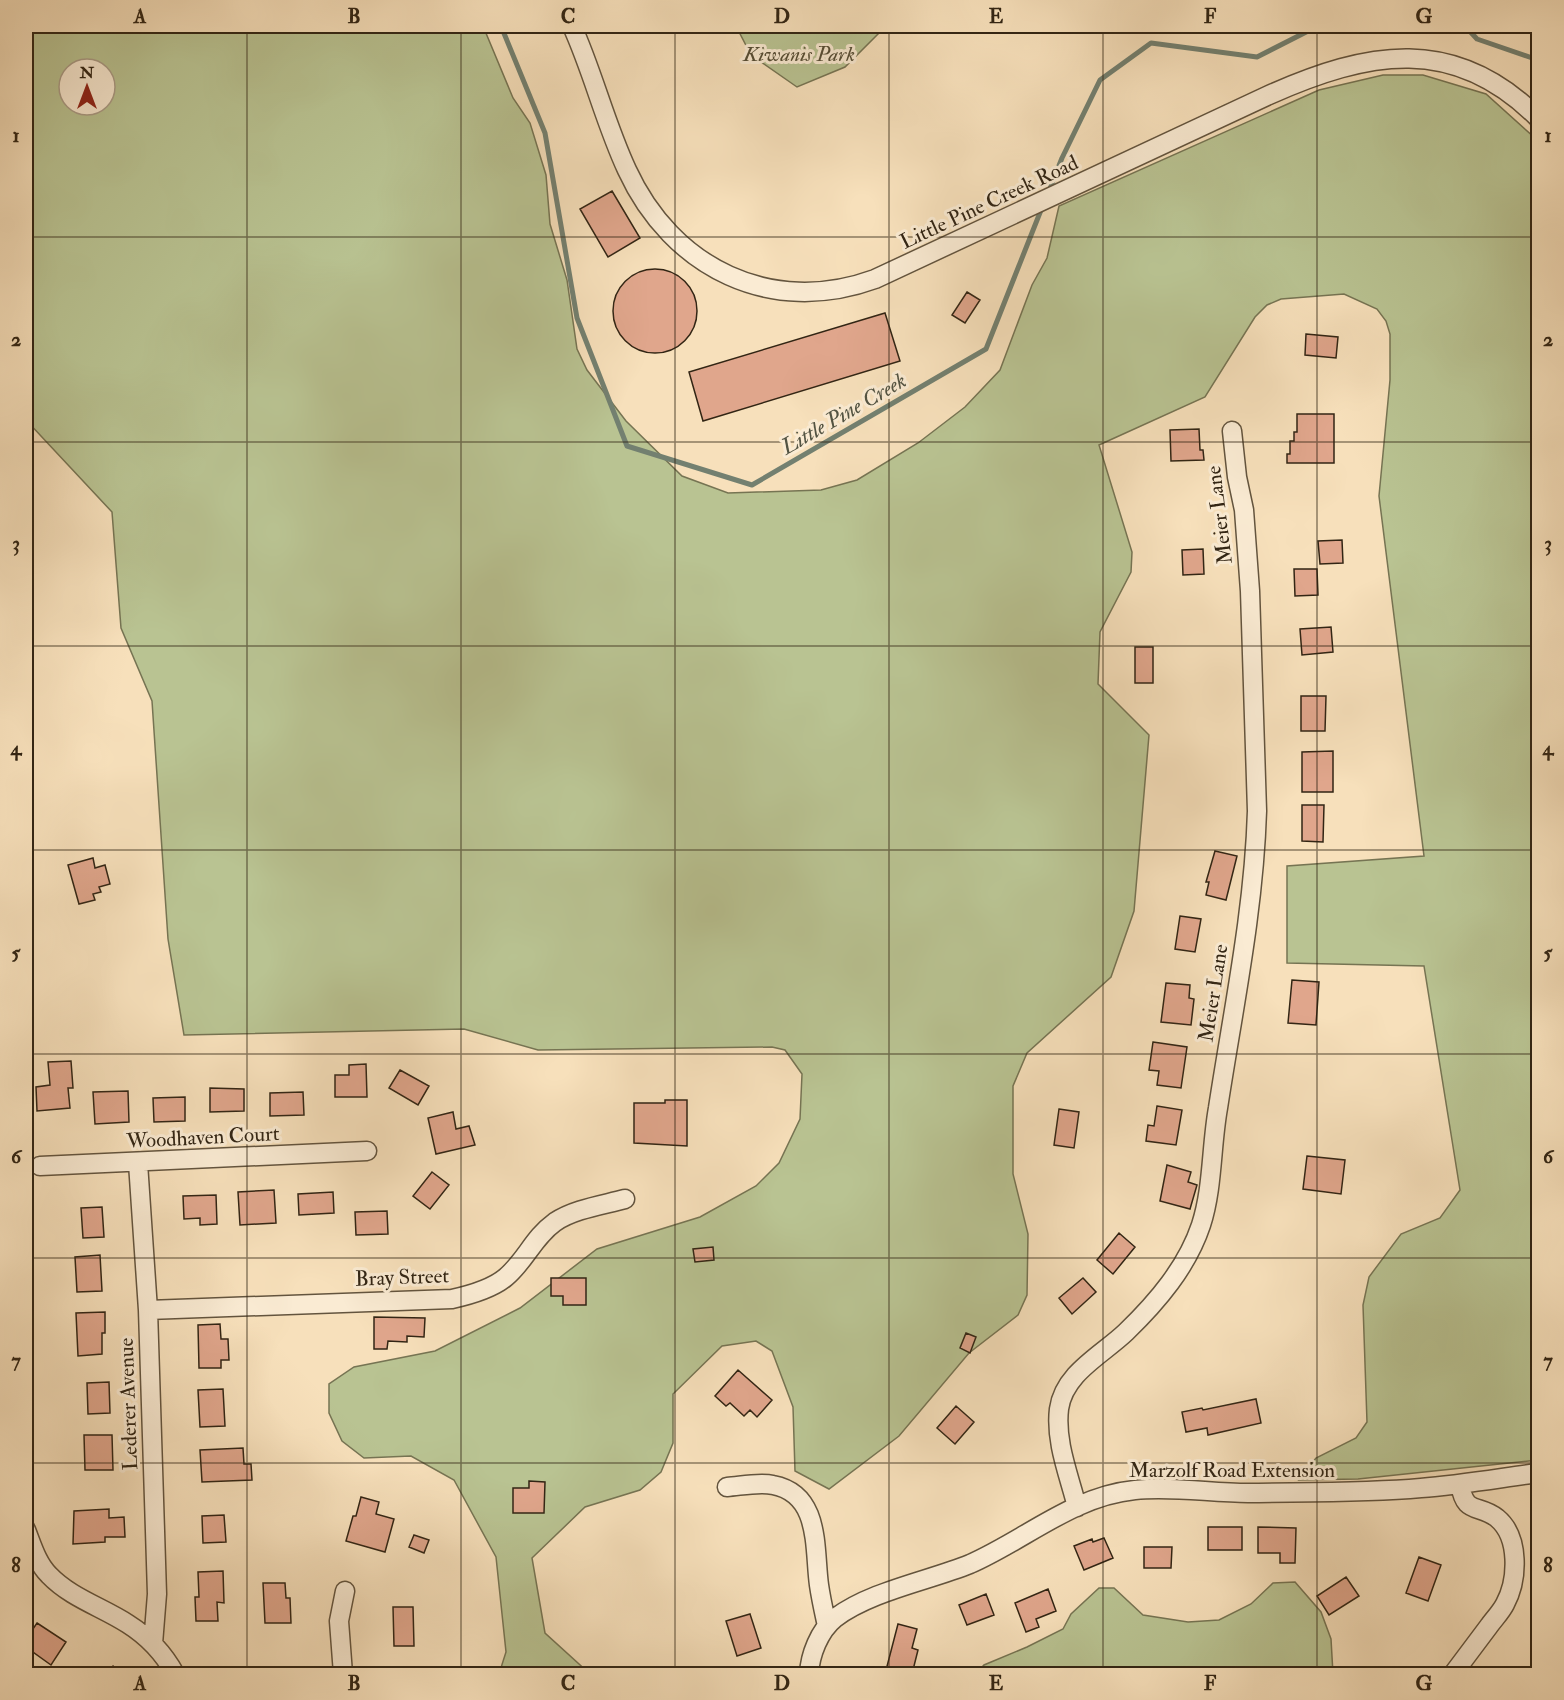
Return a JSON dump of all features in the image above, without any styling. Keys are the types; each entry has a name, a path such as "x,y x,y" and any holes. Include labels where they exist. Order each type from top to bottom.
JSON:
{"street":[{"name":"Little Pine Creek Road","path":"572,26 628,172 648,206 672,236 694,255 717,270 759,287 797,293 860,285 907,266 1301,81 1364,62 1419,59 1446,62 1474,72 1497,84 1519,99 1539,118"},
{"name":"Meier Lane","path":"1077,1507 1059,1436 1063,1394 1079,1371 1125,1333 1155,1302 1170,1283 1193,1244 1205,1211 1217,1112 1235,1004 1256,848 1257,811 1250,591 1244,510 1232,431"},
{"name":"Woodhaven Court","path":"40,1166 368,1151"},
{"name":"Lederer Avenue","path":"138,1163 148,1310 157,1594 153,1644"},
{"name":"Bray Street","path":"148,1310 452,1299 467,1296 506,1277 533,1242 558,1220 625,1199"},
{"name":"Marzolf Road Extension","path":"809,1674 813,1651 827,1626 851,1609 887,1593 970,1564 1077,1507 1119,1492 1136,1490 1231,1493 1373,1491 1460,1484 1539,1473"},
{"path":"727,1487 771,1484 785,1488 802,1502 813,1521 819,1583 827,1626"},
{"path":"1453,1674 1505,1604 1512,1586 1514,1563 1513,1547 1505,1526 1496,1517 1468,1504 1463,1499 1460,1484"},
{"path":"26,1530 37,1558 48,1574 63,1587 128,1624 153,1644 175,1674"},
{"path":"343,1674 339,1621 345,1591"}],"green space":[{"path":"26,26 483,26 513,98 530,123 546,175 550,224 567,280 577,349 587,370 626,421 682,476 728,493 821,490 857,480 918,443 965,407 1000,370 1032,285 1047,258 1059,206 1319,90 1383,75 1423,75 1486,94 1538,143 1538,1460 1358,1479 1299,1480 1316,1458 1356,1438 1367,1422 1363,1305 1369,1277 1401,1234 1440,1218 1460,1190 1424,966 1287,963 1287,866 1424,856 1379,496 1390,380 1390,334 1386,321 1377,309 1344,294 1281,299 1267,305 1255,317 1205,397 1099,445 1132,552 1131,572 1100,632 1098,684 1149,735 1134,911 1111,977 1027,1053 1013,1086 1013,1174 1028,1234 1027,1295 1018,1315 969,1353 899,1436 829,1489 795,1471 793,1407 772,1351 756,1341 722,1346 673,1394 673,1443 661,1472 640,1490 585,1507 532,1558 545,1633 590,1674 499,1674 506,1652 496,1557 454,1480 411,1456 364,1458 342,1441 329,1413 329,1384 354,1367 435,1351 520,1308 597,1249 700,1217 756,1186 779,1163 800,1119 802,1074 785,1050 772,1047 538,1050 464,1029 184,1035 168,939 152,701 121,628 112,512 26,420"},
{"name":"Kiwanis Park","path":"736,26 886,26 845,67 797,87 751,55"},
{"path":"1295,1582 1321,1612 1331,1639 1333,1674 976,1674 984,1665 1063,1629 1071,1614 1099,1588 1114,1588 1143,1615 1188,1622 1219,1620 1251,1604 1273,1583"}],"building":[{"path":"612,191 640,238 608,257 580,209"},
{"path":"655,269 671,272 685,281 694,295 697,311 694,327 685,341 671,350 655,353 639,350 625,341 616,327 613,311 616,295 625,281 639,272"},
{"path":"967,292 980,300 965,323 952,315"},
{"path":"885,313 900,361 703,421 689,372"},
{"path":"1306,334 1338,337 1336,358 1305,355"},
{"path":"1297,414 1334,414 1334,463 1287,463 1290,441 1294,441 1294,432 1297,432"},
{"path":"1199,429 1200,450 1203,450 1204,460 1171,461 1170,430"},
{"path":"1342,540 1343,563 1320,564 1318,541"},
{"path":"1203,549 1204,574 1183,575 1182,550"},
{"path":"1294,569 1317,569 1318,595 1295,596"},
{"path":"1331,627 1333,652 1302,655 1300,629"},
{"path":"1135,647 1153,647 1153,683 1135,683"},
{"path":"1301,696 1326,696 1325,731 1301,731"},
{"path":"1333,751 1333,792 1302,792 1302,752"},
{"path":"1302,805 1324,805 1323,842 1302,841"},
{"path":"1215,851 1237,856 1226,900 1206,895 1209,882 1206,882"},
{"path":"93,858 95,868 105,865 110,884 99,887 101,892 93,894 95,900 79,904 68,865"},
{"path":"1180,916 1201,919 1195,952 1175,949"},
{"path":"1292,980 1319,982 1316,1025 1288,1023"},
{"path":"1166,983 1190,985 1189,998 1194,999 1191,1025 1161,1022"},
{"path":"1153,1042 1187,1047 1181,1088 1157,1085 1159,1071 1149,1070"},
{"path":"71,1061 73,1088 68,1088 70,1108 37,1111 36,1087 50,1085 48,1062"},
{"path":"366,1064 367,1097 335,1097 335,1075 349,1075 349,1065"},
{"path":"400,1070 429,1086 418,1105 389,1088"},
{"path":"210,1088 244,1089 244,1111 210,1112"},
{"path":"128,1091 129,1122 95,1124 93,1092"},
{"path":"303,1092 304,1115 270,1116 270,1093"},
{"path":"185,1097 185,1121 154,1122 153,1098"},
{"path":"665,1100 687,1100 687,1146 634,1143 634,1103 665,1103"},
{"path":"1157,1106 1182,1110 1176,1145 1146,1141 1148,1125 1154,1126"},
{"path":"1059,1109 1079,1112 1074,1148 1054,1145"},
{"path":"453,1112 456,1129 469,1126 475,1145 436,1154 428,1118"},
{"path":"1307,1156 1345,1160 1341,1194 1303,1189"},
{"path":"1167,1165 1191,1172 1188,1182 1197,1185 1190,1209 1160,1201"},
{"path":"432,1172 449,1185 430,1209 413,1196"},
{"path":"274,1190 276,1223 240,1225 238,1192"},
{"path":"333,1192 334,1213 299,1215 298,1194"},
{"path":"216,1195 217,1224 200,1225 200,1218 184,1219 183,1196"},
{"path":"102,1207 104,1237 83,1238 81,1208"},
{"path":"387,1211 388,1234 356,1235 355,1212"},
{"path":"1119,1233 1135,1247 1113,1274 1097,1260"},
{"path":"713,1247 714,1260 695,1262 693,1249"},
{"path":"100,1255 102,1291 77,1292 75,1257"},
{"path":"551,1278 586,1278 586,1305 563,1305 563,1296 551,1296"},
{"path":"1083,1278 1096,1292 1072,1314 1059,1298"},
{"path":"105,1312 102,1354 78,1356 76,1313"},
{"path":"374,1317 425,1318 424,1337 407,1336 407,1342 388,1341 387,1349 374,1349"},
{"path":"220,1324 221,1339 228,1339 229,1360 221,1360 221,1368 199,1368 198,1325"},
{"path":"966,1333 976,1337 970,1353 960,1348"},
{"path":"738,1370 772,1400 757,1417 750,1410 744,1416 730,1403 726,1406 715,1396"},
{"path":"109,1382 110,1413 88,1414 87,1383"},
{"path":"223,1389 225,1426 200,1427 198,1390"},
{"path":"1256,1399 1261,1423 1208,1435 1207,1428 1186,1432 1182,1412"},
{"path":"956,1406 974,1422 955,1444 937,1428"},
{"path":"84,1435 112,1435 113,1470 85,1470"},
{"path":"243,1448 244,1464 251,1464 252,1480 202,1482 200,1450"},
{"path":"529,1481 545,1482 544,1513 513,1513 513,1488 529,1488"},
{"path":"361,1497 379,1502 376,1514 394,1519 385,1552 346,1541"},
{"path":"109,1509 109,1518 124,1517 125,1537 105,1537 105,1542 73,1544 74,1511"},
{"path":"224,1515 226,1542 203,1543 202,1516"},
{"path":"1208,1527 1242,1527 1242,1550 1208,1550"},
{"path":"1258,1527 1296,1528 1295,1563 1280,1563 1280,1553 1258,1553"},
{"path":"414,1535 429,1540 424,1553 409,1547"},
{"path":"1104,1538 1113,1558 1084,1570 1074,1546 1092,1539 1093,1542"},
{"path":"1144,1547 1172,1547 1171,1568 1144,1568"},
{"path":"1419,1557 1441,1565 1428,1601 1406,1593"},
{"path":"223,1571 224,1603 217,1602 218,1621 196,1621 195,1597 199,1597 198,1572"},
{"path":"1346,1577 1359,1596 1329,1615 1317,1596"},
{"path":"263,1583 285,1583 286,1598 290,1598 291,1623 265,1623"},
{"path":"1048,1589 1056,1611 1036,1619 1039,1627 1026,1632 1015,1603"},
{"path":"986,1594 994,1615 967,1625 959,1605"},
{"path":"393,1607 413,1607 414,1646 394,1646"},
{"path":"750,1614 761,1648 737,1656 726,1621"},
{"path":"37,1623 66,1642 51,1665 26,1647 26,1639"},
{"path":"898,1624 917,1629 912,1648 918,1650 912,1674 885,1674"},
{"path":"113,1666 119,1674 103,1674"},
{"path":"414,1667 415,1674 392,1674 391,1670"}],"waterway":[{"name":"Little Pine Creek","path":"501,26 545,133 577,318 627,446 752,485 986,349 1043,205"},
{"name":"Little Pine Creek","path":"1049,191 1062,158 1100,80 1151,43 1257,57 1318,26"},
{"name":"Little Pine Creek","path":"1465,26 1477,39 1538,60"}]}
